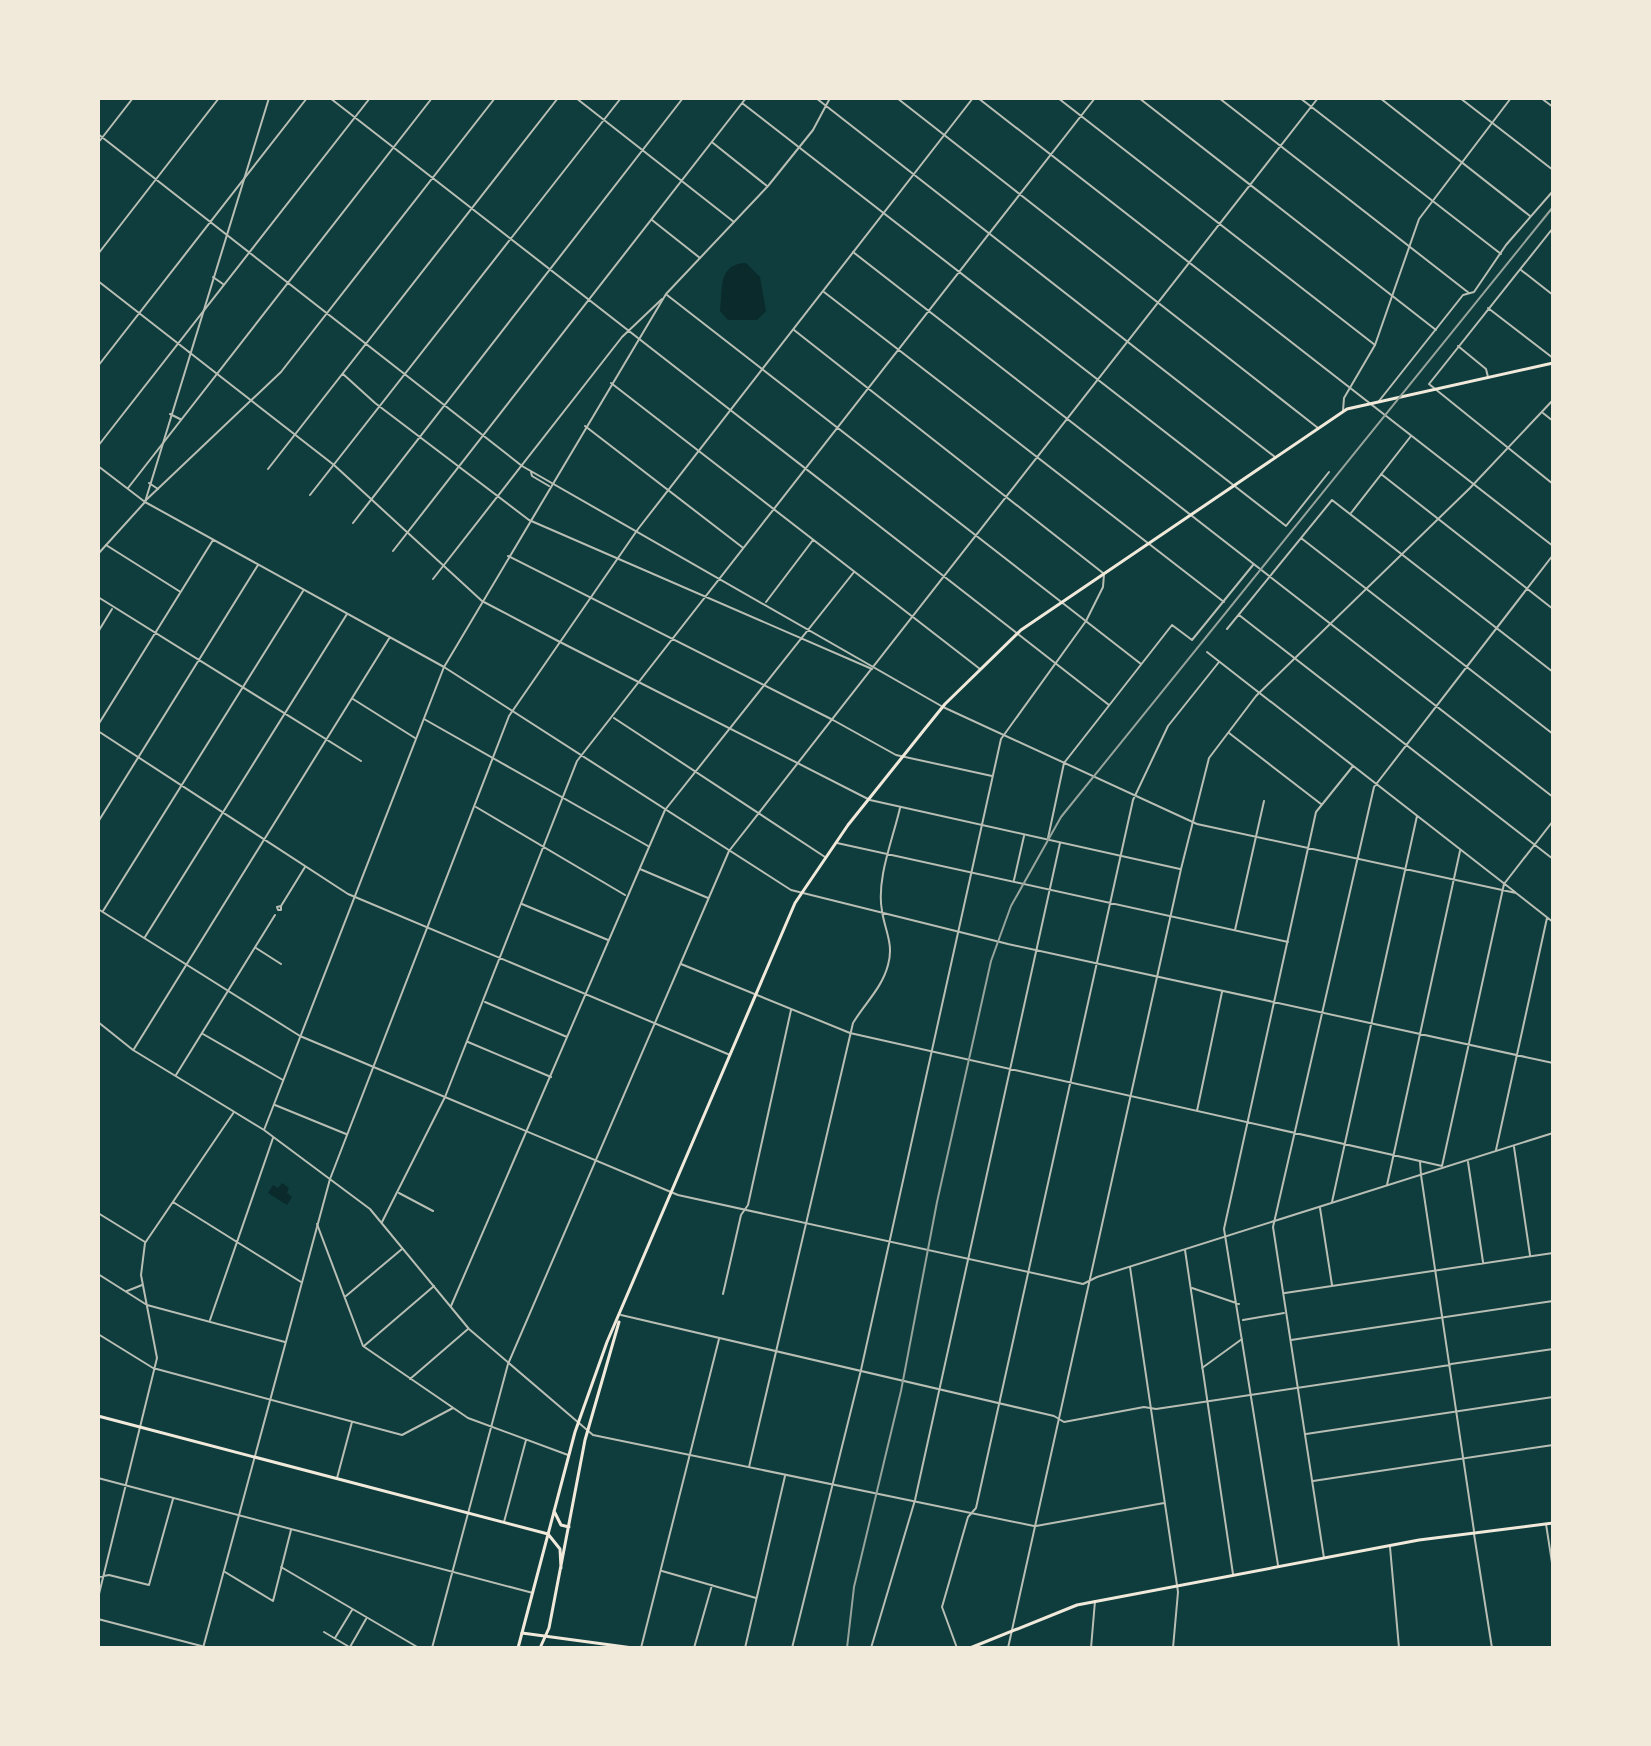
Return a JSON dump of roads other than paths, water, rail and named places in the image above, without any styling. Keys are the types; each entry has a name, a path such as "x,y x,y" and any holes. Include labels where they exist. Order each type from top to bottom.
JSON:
{"main road":[{"path":"518,1648 578,1422 621,1315 756,995 803,893 868,799 943,707 1017,634 1343,412 1553,360"},
{"path":"540,1648 561,1568 585,1440 621,1315"},
{"path":"98,1416 548,1534 556,1544 561,1568"},
{"path":"554,1511 561,1525 569,1527"},
{"path":"970,1648 1095,1601 1390,1546 1553,1523"},
{"path":"543,1551 556,1544"},
{"path":"522,1633 633,1648"}],"street":[{"path":"98,143 133,98"},
{"path":"98,254 219,98"},
{"path":"145,502 148,482 269,98"},
{"path":"98,366 307,98"},
{"path":"330,98 1109,705"},
{"path":"98,446 370,98"},
{"path":"127,489 432,98"},
{"path":"98,554 158,489 281,372 495,98"},
{"path":"268,469 558,98"},
{"path":"576,98 734,222"},
{"path":"310,495 621,98"},
{"path":"353,523 683,98"},
{"path":"393,551 746,98"},
{"path":"816,98 1275,458"},
{"path":"433,579 628,331 768,186 799,147 830,98"},
{"path":"897,98 1318,429"},
{"path":"203,1647 330,1179 512,711 638,529 976,98 1553,546"},
{"path":"1058,98 1375,345"},
{"path":"382,1222 445,1097 582,756 1095,98"},
{"path":"1139,98 1436,330"},
{"path":"1219,98 1469,293"},
{"path":"1300,98 1502,255"},
{"path":"432,1648 508,1364 729,851 1318,98"},
{"path":"1380,98 1531,216"},
{"path":"1460,98 1553,170"},
{"path":"1343,412 1344,398 1375,345 1407,244 1419,219 1511,98"},
{"path":"1541,98 1553,107"},
{"path":"742,103 1286,526 1329,472"},
{"path":"98,134 522,466 722,577 873,669 943,707 1192,822 1516,893"},
{"path":"712,142 768,186"},
{"path":"255,143 266,151"},
{"path":"1379,402 1463,295 1469,293 1502,255 1553,191"},
{"path":"651,220 700,258"},
{"path":"1552,230 1429,384 1553,484"},
{"path":"853,252 1553,797"},
{"path":"1520,269 1553,295"},
{"path":"213,277 224,285"},
{"path":"98,281 334,465 482,601 868,799 1181,869"},
{"path":"823,291 1224,602"},
{"path":"264,1130 444,667 551,482 666,294"},
{"path":"666,294 1141,664"},
{"path":"1488,307 1553,360"},
{"path":"792,1648 861,1370 1003,735 1086,621 1103,587 1104,574 793,330"},
{"path":"1457,346 1486,369 1488,377"},
{"path":"343,374 380,407 529,520 800,640 873,669"},
{"path":"611,383 981,670"},
{"path":"1392,386 1394,399"},
{"path":"1008,1648 1170,916 1209,758 1259,693 1438,519 1553,400"},
{"path":"1542,412 1553,421"},
{"path":"170,414 181,420"},
{"path":"585,426 744,549"},
{"path":"1350,514 1411,436"},
{"path":"98,466 145,502 444,667 791,890 1008,944 1553,1063"},
{"path":"531,471 532,476 549,486"},
{"path":"1381,474 1553,609"},
{"path":"148,482 158,489"},
{"path":"1227,629 1332,500 1553,672"},
{"path":"1300,537 1553,734"},
{"path":"98,725 213,540"},
{"path":"765,603 813,540"},
{"path":"105,545 181,592"},
{"path":"1324,1559 1283,1293 1275,1221 1375,783 1553,555"},
{"path":"508,556 902,757 992,776"},
{"path":"1047,840 1064,763 1172,625 1192,640 1254,564"},
{"path":"98,822 258,565"},
{"path":"451,1306 665,810 854,572"},
{"path":"102,912 304,590"},
{"path":"98,597 361,761"},
{"path":"98,632 113,607"},
{"path":"144,938 347,613"},
{"path":"1238,614 1553,859"},
{"path":"133,1050 390,637"},
{"path":"1207,652 1553,922"},
{"path":"957,1648 942,1607 972,1512 976,1508 1135,795 1168,726 1219,662"},
{"path":"352,698 415,738"},
{"path":"613,717 826,858"},
{"path":"423,719 649,846"},
{"path":"98,731 354,897 731,1055"},
{"path":"1228,732 1321,804"},
{"path":"1278,1567 1239,1304 1224,1229 1321,804 1353,766"},
{"path":"1235,931 1264,801"},
{"path":"475,806 628,896"},
{"path":"749,1468 850,1033 888,965 890,939 882,911 889,854 900,807"},
{"path":"1332,1203 1417,816"},
{"path":"1442,1166 1502,890 1553,821"},
{"path":"1016,882 1025,835"},
{"path":"871,1648 915,1500 1060,842"},
{"path":"836,843 1288,942"},
{"path":"1386,1185 1461,850"},
{"path":"281,906 305,867"},
{"path":"639,869 708,898"},
{"path":"521,903 609,941"},
{"path":"98,909 300,1036 672,1193 1083,1284 1442,1166 1553,1133"},
{"path":"175,1076 275,915"},
{"path":"1496,1151 1547,917"},
{"path":"255,948 281,964"},
{"path":"680,964 850,1033 1442,1166"},
{"path":"1197,1111 1222,990"},
{"path":"483,1001 568,1037"},
{"path":"723,1294 748,1205 791,1009"},
{"path":"98,1022 133,1050 274,1137 382,1222 469,1329 593,1435 1035,1526 1164,1503"},
{"path":"202,1033 283,1080"},
{"path":"467,1042 551,1077"},
{"path":"274,1104 346,1134"},
{"path":"98,1598 156,1368 157,1358 141,1265 145,1243 234,1112"},
{"path":"210,1322 274,1137"},
{"path":"1514,1146 1530,1256"},
{"path":"1468,1160 1483,1263"},
{"path":"1420,1161 1492,1648"},
{"path":"397,1192 433,1211"},
{"path":"172,1201 301,1282"},
{"path":"1320,1207 1332,1286"},
{"path":"98,1213 145,1243"},
{"path":"317,1224 363,1346 453,1408 490,1427 568,1455"},
{"path":"344,1297 403,1248"},
{"path":"1185,1250 1233,1575"},
{"path":"1283,1293 1553,1253"},
{"path":"1130,1267 1176,1585 1173,1648"},
{"path":"98,1274 147,1305 285,1342"},
{"path":"125,1291 137,1290 143,1284"},
{"path":"363,1346 434,1286"},
{"path":"1191,1287 1239,1304"},
{"path":"1290,1340 1553,1301"},
{"path":"1241,1321 1286,1313"},
{"path":"621,1315 999,1403 1064,1422 1553,1349"},
{"path":"410,1379 469,1329"},
{"path":"98,1334 156,1368 402,1435 453,1408"},
{"path":"641,1648 719,1337"},
{"path":"1202,1368 1243,1339"},
{"path":"1305,1434 1553,1397"},
{"path":"337,1479 352,1422"},
{"path":"504,1523 526,1440"},
{"path":"1312,1481 1553,1445"},
{"path":"745,1648 785,1476"},
{"path":"98,1478 533,1593"},
{"path":"98,1577 109,1575 149,1585 173,1498"},
{"path":"1546,1524 1553,1569"},
{"path":"224,1571 273,1601 291,1529"},
{"path":"1390,1546 1399,1648"},
{"path":"281,1567 419,1648"},
{"path":"661,1571 757,1599"},
{"path":"694,1648 712,1585"},
{"path":"1091,1648 1095,1601"},
{"path":"335,1638 352,1609"},
{"path":"324,1632 350,1648 367,1618"},
{"path":"98,1619 209,1648"}],"water":[{"path":"746,263 760,277 766,311 757,320 728,320 720,311 723,280 730,268"},
{"path":"282,1183 289,1188 287,1193 292,1197 287,1205 268,1193 273,1185 278,1188"}],"railway":[{"path":"847,1648 854,1587 901,1391 937,1202 991,961 1011,906 1061,817 1553,207"}]}
